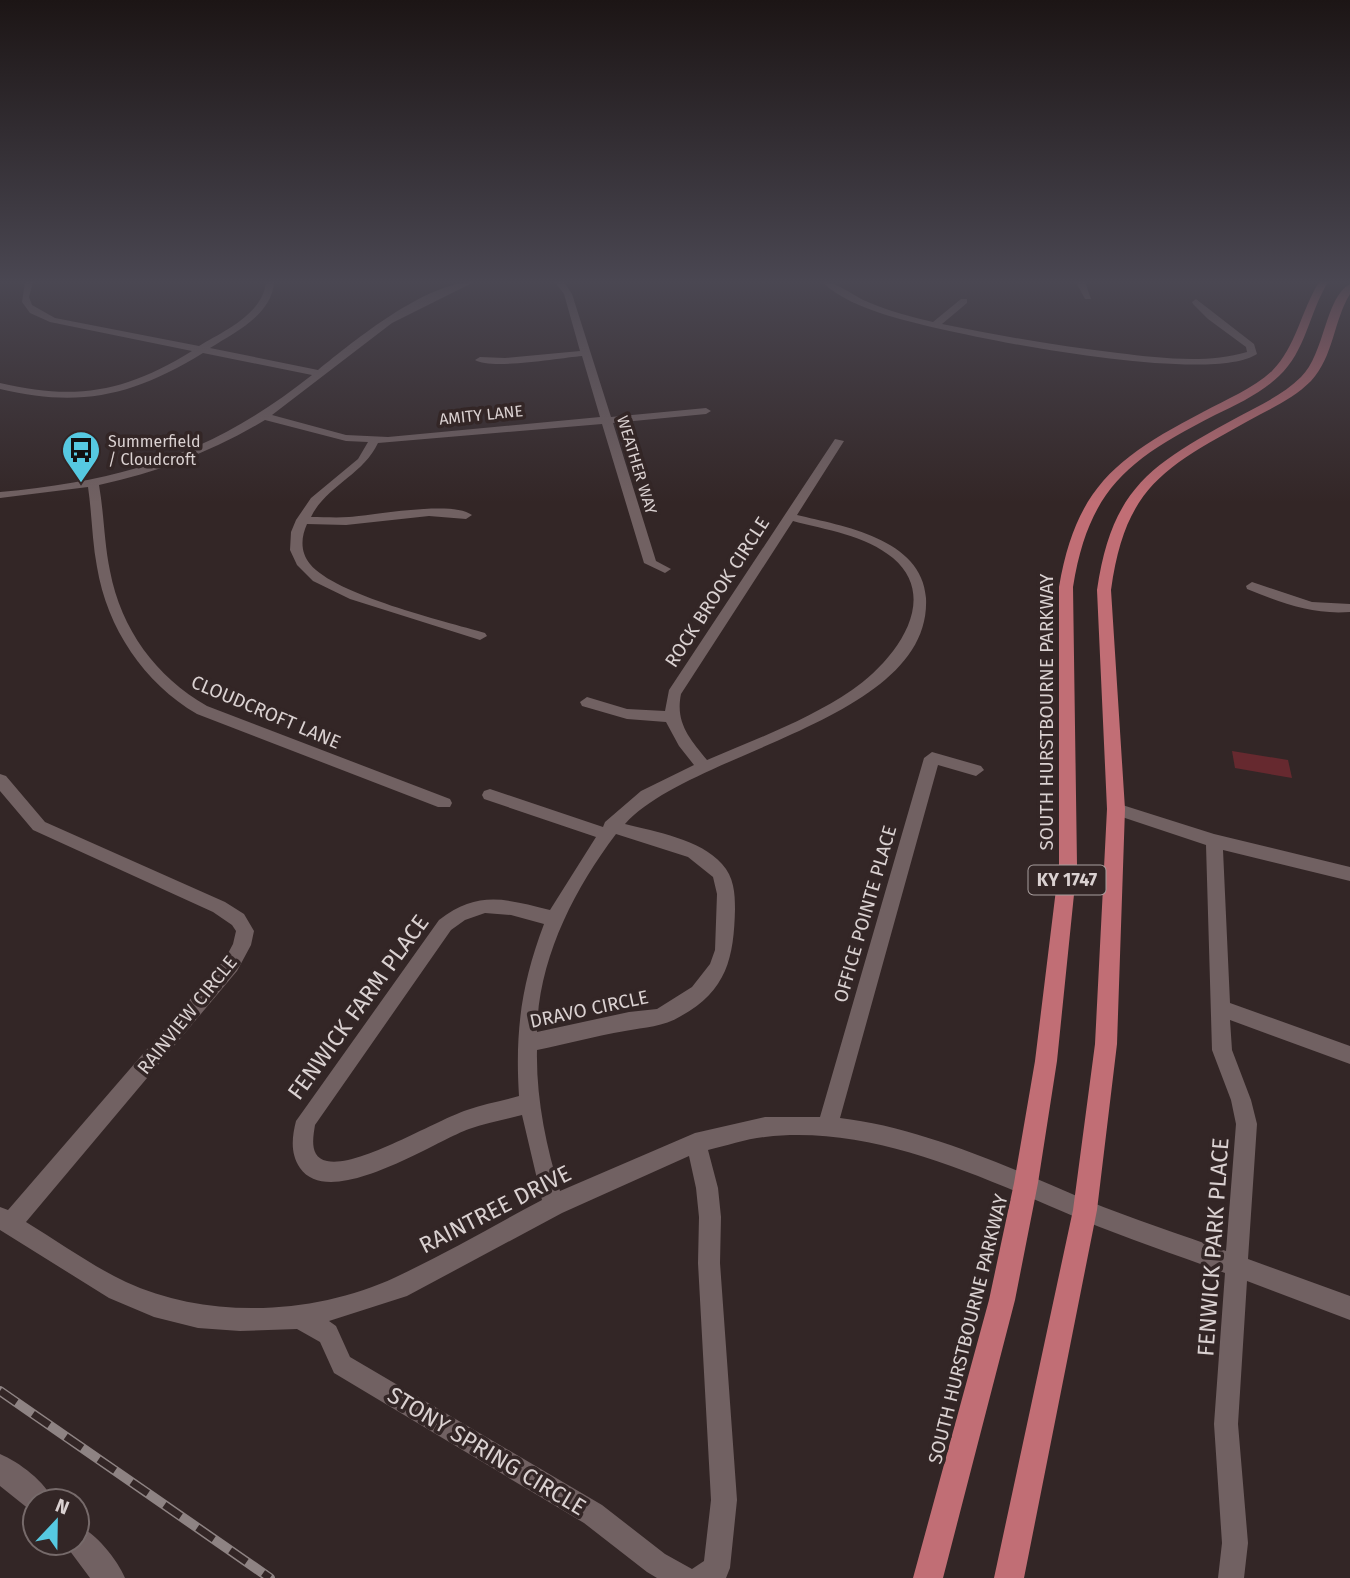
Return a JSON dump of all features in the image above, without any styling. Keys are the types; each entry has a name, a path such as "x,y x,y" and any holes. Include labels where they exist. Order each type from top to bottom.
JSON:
{"main road":[{"name":"SOUTH HURSTBOURNE PARKWAY","path":"928,1578 1002,1300 1026,1183 1059,962 1068,865 1066,587 1073,544 1092,502 1125,464 1168,435 1252,391 1278,372 1291,356"},
{"name":"KY 1747","path":"1009,1578 1085,1210 1106,1044 1116,808 1104,590 1106,557 1120,518 1147,483 1177,457 1278,401 1315,369 1322,356"}],"street":[{"path":"0,386 52,396 98,394 146,380 187,356"},
{"path":"231,356 319,373"},
{"path":"0,495 93,482 182,456 225,438 263,416 343,356"},
{"path":"480,360 505,361 559,356"},
{"name":"WEATHER WAY","path":"587,356 650,563 665,569"},
{"path":"1120,356 1206,361 1243,359 1248,356"},
{"name":"AMITY LANE","path":"263,416 346,438 374,440 706,411"},
{"path":"374,440 362,461 308,509 298,529 295,549 306,569 321,581 345,593 480,636"},
{"name":"ROCK BROOK CIRCLE","path":"671,717 674,694 839,441"},
{"name":"CLOUDCROFT LANE","path":"93,482 110,595 142,662 152,673 180,698 202,710 444,803"},
{"path":"302,520 346,521 429,512 466,515"},
{"path":"554,1205 536,1148 528,1104 525,1044 532,988 555,919 608,830 645,796 854,696 893,663 905,647 917,621 920,591 916,578 900,558 861,536 789,517"},
{"path":"1252,586 1311,607 1338,610 1350,608"},
{"path":"587,702 627,714 671,717 678,735 704,768"},
{"name":"OFFICE POINTE PLACE","path":"827,1127 932,758 976,770"},
{"name":"RAINVIEW CIRCLE","path":"0,780 38,826 219,908 239,918 245,927 244,940 231,965 5,1221"},
{"name":"DRAVO CIRCLE","path":"490,795 692,852 717,868 726,886 724,954 712,981 690,1000 666,1014 642,1023 629,1021 525,1044"},
{"path":"1116,808 1214,841 1350,874"},
{"name":"FENWICK PARK PLACE","path":"1214,841 1222,1050 1228,1074 1246,1113 1249,1131 1244,1152 1226,1424 1235,1543 1231,1578"},
{"name":"FENWICK FARM PLACE","path":"528,1104 468,1119 354,1170 339,1174 315,1169 306,1160 302,1147 306,1121 445,926 455,916 480,904 555,919"},
{"path":"1220,1008 1350,1055"},
{"name":"RAINTREE DRIVE","path":"5,1221 117,1290 154,1305 198,1316 240,1320 300,1317 353,1304 399,1287 554,1205 695,1143 765,1127 827,1127 905,1142 1026,1183 1085,1210 1350,1308"},
{"path":"695,1143 711,1201 709,1263 724,1500 717,1568 702,1578"},
{"name":"STONY SPRING CIRCLE","path":"300,1317 328,1334 342,1365 593,1514 656,1563 683,1578"},
{"path":"0,1468 22,1487"},
{"path":"91,1556 110,1578"}],"shaded area":[{"path":"1232,751 1288,760 1292,778 1235,768"}],"railway":[{"path":"0,1391 270,1578"}],"place":[{"name":"Summerfield / Cloudcroft","path":"81,484"}]}
